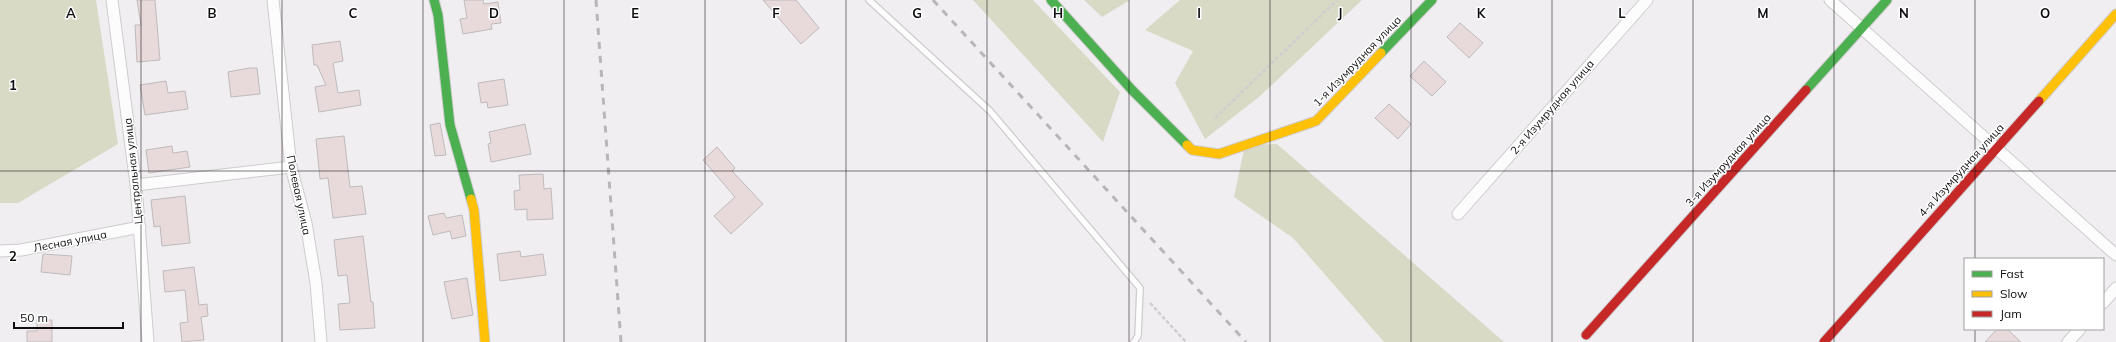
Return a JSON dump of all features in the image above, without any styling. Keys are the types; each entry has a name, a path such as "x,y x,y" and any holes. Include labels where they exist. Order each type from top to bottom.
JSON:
{"street":[{"name":"Центральная улица","path":"112,0 136,184 148,342"},
{"name":"Полевая улица","path":"273,0 291,167 307,231 316,283 321,342"},
{"path":"434,0 438,15 450,125 474,210 485,342"},
{"name":"1-я Изумрудная улица","path":"1051,0 1132,90 1192,150 1218,154 1316,121 1432,0"},
{"name":"2-я Изумрудная улица","path":"1458,214 1647,0"},
{"path":"1830,0 2116,255"},
{"name":"3-я Изумрудная улица","path":"1586,335 1887,0"},
{"name":"4-я Изумрудная улица","path":"1824,342 2116,14"},
{"path":"136,184 291,167"},
{"name":"Лесная улица","path":"0,251 21,250 140,227"},
{"path":"2104,302 2116,288"},
{"path":"2068,342 2079,330"}],"lane":[{"path":"869,0 990,111 1140,288 1138,336 1134,342"}],"path":[{"path":"1215,118 1337,0"},
{"path":"1140,292 1186,342"}],"green space":[{"path":"0,0 96,0 118,144 18,203 0,203"},
{"path":"973,0 1033,0 1120,92 1103,142"},
{"path":"1084,0 1130,0 1102,17"},
{"path":"1180,0 1362,0 1259,97 1205,139 1175,83 1193,51 1145,30"},
{"path":"1277,144 1504,342 1384,342 1293,238 1234,197 1245,145"}],"building":[{"path":"137,0 155,0 160,60 137,62 135,25 141,25"},
{"path":"464,0 483,0 484,4 498,2 501,23 491,24 492,29 463,34 460,19 467,18"},
{"path":"763,0 796,0 819,28 801,44"},
{"path":"1460,23 1483,43 1469,58 1447,37"},
{"path":"340,41 343,61 333,63 338,93 359,90 361,105 319,112 315,87 326,85 317,65 314,65 312,45"},
{"path":"1424,61 1446,82 1432,96 1410,76"},
{"path":"257,68 260,94 231,97 228,72"},
{"path":"504,79 508,105 488,108 487,102 481,103 478,83"},
{"path":"166,81 168,93 185,91 188,109 145,115 140,85"},
{"path":"1389,104 1411,124 1398,139 1375,118"},
{"path":"440,123 446,155 435,156 430,125"},
{"path":"525,124 531,154 491,162 488,144 491,143 489,132"},
{"path":"344,136 350,187 362,186 366,214 333,218 328,178 320,179 316,139"},
{"path":"172,146 173,153 187,151 190,167 149,173 146,150"},
{"path":"717,147 735,168 732,171 763,204 731,234 714,216 735,197 703,160"},
{"path":"543,174 544,189 551,188 553,219 527,220 527,209 515,210 514,191 520,190 519,175"},
{"path":"185,196 190,243 162,246 160,226 154,227 151,200"},
{"path":"444,213 446,218 462,215 466,236 452,239 450,231 433,235 428,216"},
{"path":"363,236 371,302 373,302 375,328 340,330 338,304 350,303 347,275 338,276 334,240"},
{"path":"520,251 521,257 543,254 546,275 500,281 497,254"},
{"path":"43,254 72,256 70,275 41,272"},
{"path":"194,267 199,305 207,304 208,316 201,317 204,340 182,342 180,323 188,322 185,290 165,292 163,271"},
{"path":"467,278 473,315 452,319 444,282"},
{"path":"37,320 52,320 52,342 27,342 27,331 37,331"},
{"path":"1996,330 2008,330 2021,342 1985,342"}],"railway":[{"path":"596,0 621,342"},
{"path":"933,0 1246,342"}],"traffic: fast":[{"path":"434,0 438,15 450,125 471,199"},
{"path":"1051,0 1132,90 1187,145"},
{"path":"1381,53 1432,0"},
{"path":"1806,90 1887,0"}],"traffic: slow":[{"path":"2039,101 2116,14"},
{"path":"1187,145 1192,150 1219,154 1316,121 1381,53"},
{"path":"471,199 474,210 485,342"}],"traffic: jam":[{"path":"1586,335 1806,90"},
{"path":"1824,342 2039,101"}]}
